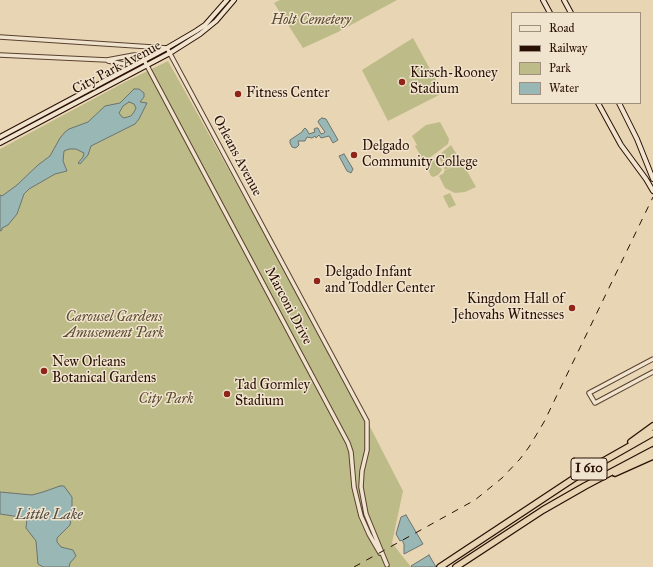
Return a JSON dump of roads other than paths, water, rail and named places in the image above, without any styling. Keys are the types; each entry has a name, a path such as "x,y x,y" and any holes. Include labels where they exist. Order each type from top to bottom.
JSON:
{"highway":[{"path":"579,474 653,426"},
{"name":"I 610","path":"440,567 579,474 653,433"},
{"name":"I 610","path":"456,567 532,516 653,450"},
{"path":"585,486 653,456"}],"main road":[{"name":"City Park Avenue","path":"0,137 165,49 206,25 227,0"},
{"name":"City Park Avenue","path":"0,143 170,53 210,27 234,0"},
{"path":"543,0 549,12"},
{"path":"564,0 570,12"},
{"path":"147,65 165,49"},
{"path":"599,104 621,145 653,191"},
{"path":"620,104 632,126 653,179"}],"street":[{"path":"0,37 165,49"},
{"name":"Orleans Avenue","path":"165,49 170,53 367,421"},
{"path":"0,55 107,60 134,55 140,56 147,65"},
{"path":"107,60 124,64 127,69"},
{"name":"Marconi Drive","path":"147,65 348,443 352,458 354,487 361,516 369,534 388,566"},
{"path":"653,360 590,393 595,403 653,372"},
{"name":"Marconi Drive","path":"367,421 367,450 362,471 361,487 366,514 388,566"}],"water":[{"path":"134,89 139,89 144,93 144,97 140,102 147,103 135,124 91,146 88,155 80,164 78,163 83,157 84,153 76,149 64,151 63,161 67,171 55,174 29,189 24,194 17,214 8,225 0,231 0,195 2,196 17,185 50,156 65,132 88,122 105,106 120,103","holes":["129,102 134,104 136,108 131,116 124,118 122,117 119,113 123,106"]},
{"path":"322,118 326,119 338,140 333,143 329,136 321,138 319,135 316,138 315,136 312,138 307,137 305,141 298,141 299,145 297,147 292,147 290,140 302,132 305,128 309,134 315,132 314,129 316,128 318,128 321,134 324,133 325,132 318,122"},
{"path":"344,154 353,169 351,173 347,171 339,156"},
{"name":"Little Lake","path":"64,486 72,497 72,514 70,525 57,538 57,542 61,547 73,550 76,556 70,563 69,567 43,567 38,564 36,541 26,528 27,518 0,514 0,492 32,495"},
{"path":"406,515 423,544 404,554 404,544 402,540 400,541 396,534 401,517"},
{"path":"429,555 436,567 411,566"}],"railway":[{"path":"354,567 475,500 502,478 520,459 544,422 653,197"}],"place":[{"name":"Kirsch-Rooney Stadium","path":"402,82"},
{"name":"Fitness Center","path":"238,94"},
{"name":"Delgado Community College","path":"354,155"},
{"name":"Delgado Infant and Toddler Center","path":"317,281"},
{"name":"Kingdom Hall of Jehovahs Witnesses","path":"572,308"},
{"name":"New Orleans Botanical Gardens","path":"44,371"},
{"name":"Tad Gormley Stadium","path":"227,394"}],"park label":[{"name":"Holt Cemetery","path":"311,21"},
{"name":"Carousel Gardens Amusement Park","path":"114,326"},
{"name":"City Park","path":"166,400"}]}
